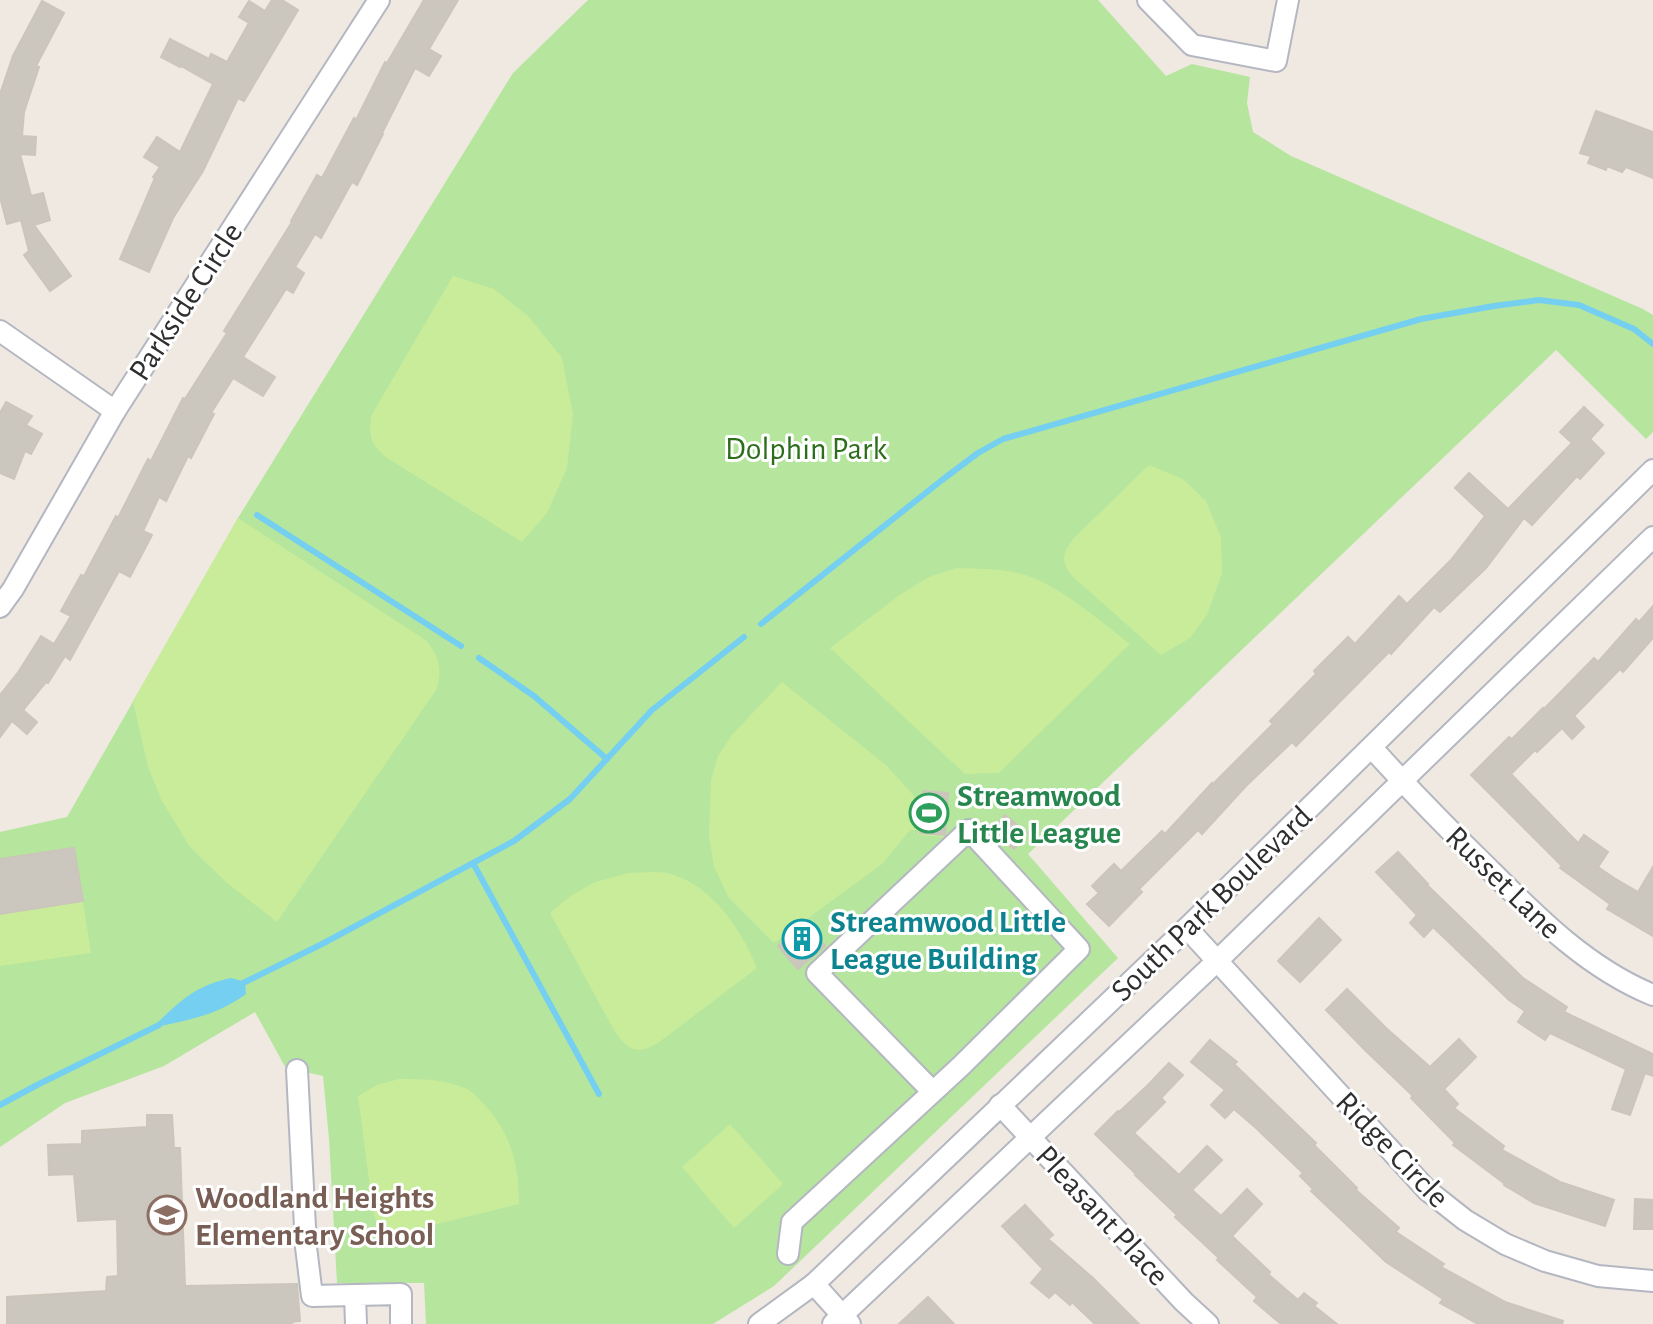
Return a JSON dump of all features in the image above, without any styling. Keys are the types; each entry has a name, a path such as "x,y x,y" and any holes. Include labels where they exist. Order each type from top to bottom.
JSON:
{"street":[{"name":"Parkside Circle","path":"0,607 115,411 379,0"},
{"path":"1152,2 1192,45 1276,61 1288,0"},
{"path":"0,331 115,411"},
{"name":"South Park Boulevard","path":"759,1324 814,1284 1187,928 1653,470"},
{"name":"South Park Boulevard","path":"842,1321 1653,537"},
{"name":"Russet Lane","path":"1372,748 1542,921 1594,964 1653,995"},
{"path":"788,1254 792,1222 961,1066 1079,949 969,830 817,973 932,1091"},
{"name":"Ridge Circle","path":"1187,928 1427,1190 1465,1220 1505,1244 1545,1261 1598,1276 1653,1281"},
{"path":"297,1070 306,1247 312,1296 401,1294 401,1324"},
{"name":"Pleasant Place","path":"1000,1105 1208,1324"},
{"path":"814,1284 842,1321"},
{"path":"355,1295 356,1324"}],"green space":[{"name":"Dolphin Park","path":"588,0 1098,0 1166,76 1192,64 1250,77 1247,103 1253,132 1291,156 1653,315 1653,432 1646,439 1556,350 1028,854 1118,958 774,1286 713,1324 426,1324 424,1283 337,1283 323,1076 297,1070 288,1072 255,1012 164,1066 65,1103 0,1147 0,832 67,817 238,518 513,73"},
{"path":"453,276 494,289 528,316 562,358 573,414 567,468 547,513 522,542 387,458 372,440 371,416"},
{"path":"1149,465 1183,479 1206,501 1221,537 1222,573 1207,615 1190,638 1161,655 1073,577 1064,557 1074,538"},
{"path":"238,518 427,641 439,670 436,690 277,922 226,882 190,847 162,801 148,767 133,701"},
{"path":"956,568 1003,570 1031,577 1070,598 1130,644 999,773 965,774 830,648 901,594 929,577"},
{"path":"782,682 886,765 915,797 921,797 922,792 947,793 945,837 918,835 918,830 910,830 882,864 774,943 729,898 714,867 709,836 711,780 718,756 732,735"},
{"path":"629,873 669,873 702,890 735,926 757,968 658,1043 639,1050 629,1047 615,1032 550,913 595,882"},
{"path":"83,901 91,953 0,966 0,914"},
{"path":"399,1079 451,1083 469,1090 481,1101 499,1124 511,1148 519,1204 395,1234 384,1233 378,1227 373,1211 358,1096 377,1085"},
{"path":"730,1124 783,1184 734,1228 682,1167"}],"water":[{"path":"231,978 245,982 246,994 213,1012 152,1028 197,990"}],"building":[{"path":"272,0 282,0 298,10 244,101 238,98 203,171 173,218 149,272 120,259 153,177 160,167 144,157 157,137 180,152 213,84 161,57 170,39 209,59 211,54 227,62 249,23 239,17 249,1 265,11"},
{"path":"424,0 458,0 429,49 441,56 429,76 415,68 357,185 352,182 321,238 315,234 295,267 304,273 293,293 286,289 243,357 275,377 263,396 233,378 211,413 214,414 191,458 188,456 166,501 159,497 143,531 152,535 130,577 119,571 70,660 65,656 48,683 23,710 37,722 27,734 12,721 0,737 0,695 41,636 54,644 71,616 61,611 81,575 84,576 148,459 151,461 183,398 227,333 224,331 292,222 317,175 322,178 385,62"},
{"path":"42,1 64,13 36,66 39,67 24,112 22,136 36,137 35,155 20,154 31,196 43,193 50,220 34,225 71,276 50,291 24,255 29,251 21,220 7,224 0,197 0,94 13,56"},
{"path":"1596,111 1653,132 1653,178 1626,167 1622,172 1588,163 1591,156 1580,153"},
{"path":"6,402 32,416 26,425 42,434 31,454 25,451 14,479 0,473 0,413"},
{"path":"1584,407 1603,425 1590,439 1604,453 1580,479 1577,476 1532,525 1524,518 1486,568 1440,612 1434,607 1391,654 1389,652 1296,746 1292,742 1202,834 1198,830 1139,889 1142,892 1109,926 1087,904 1099,893 1092,886 1114,864 1121,871 1162,831 1165,834 1273,724 1270,721 1348,637 1355,644 1399,596 1407,604 1451,560 1485,516 1455,488 1469,473 1508,509 1572,443 1560,432"},
{"path":"1653,606 1653,638 1623,672 1620,669 1574,716 1584,727 1572,739 1562,728 1511,774 1578,843 1584,835 1608,852 1598,867 1614,878 1638,892 1653,867 1653,936 1607,909 1610,904 1560,868 1562,866 1471,775 1509,737 1512,739 1544,709 1594,658 1598,662 1636,619 1639,622"},
{"name":"Streamwood Little League","path":"923,791 948,793 945,835 920,833"},
{"path":"1005,815 1027,833 1014,849 992,831"},
{"path":"74,848 83,901 0,914 0,859"},
{"path":"1398,852 1427,885 1523,978 1567,1007 1564,1012 1653,1054 1653,1076 1645,1073 1630,1115 1612,1109 1626,1069 1550,1033 1545,1040 1518,1022 1525,1011 1509,1000 1433,927 1424,937 1410,923 1417,915 1376,872"},
{"path":"1319,918 1341,940 1300,982 1278,961"},
{"name":"Streamwood Little League Building","path":"805,923 825,946 798,969 778,946"},
{"path":"1347,989 1430,1067 1459,1039 1476,1057 1444,1089 1458,1104 1454,1108 1504,1146 1502,1150 1560,1182 1614,1200 1605,1226 1534,1203 1504,1185 1453,1145 1455,1143 1411,1098 1413,1096 1326,1010"},
{"path":"1210,1040 1237,1062 1234,1064 1316,1143 1314,1145 1356,1190 1399,1228 1396,1232 1444,1264 1441,1267 1505,1302 1563,1321 1562,1324 1478,1324 1440,1303 1443,1299 1386,1262 1311,1191 1313,1189 1300,1176 1303,1173 1256,1128 1234,1109 1225,1118 1211,1105 1225,1090 1191,1062"},
{"path":"1169,1063 1183,1075 1161,1098 1165,1102 1134,1133 1179,1175 1207,1146 1222,1160 1192,1190 1221,1216 1247,1189 1262,1204 1232,1236 1298,1300 1304,1293 1317,1303 1314,1306 1337,1324 1281,1324 1254,1301 1257,1297 1095,1134"},
{"path":"147,1115 172,1115 174,1148 180,1148 185,1286 297,1284 300,1321 292,1324 7,1324 7,1297 106,1291 107,1277 118,1276 117,1219 78,1221 74,1174 49,1175 48,1145 82,1144 82,1131 147,1127"},
{"path":"1635,1199 1653,1200 1653,1229 1634,1229"},
{"path":"1025,1205 1053,1235 1048,1239 1139,1324 1095,1324 1072,1302 1070,1305 1055,1292 1049,1298 1031,1283 1043,1269 1002,1226"},
{"path":"928,1297 954,1324 899,1324"}],"waterway":[{"path":"761,624 942,480 1003,439 1421,319 1494,306 1539,300 1579,305 1634,329 1653,344"},
{"path":"257,515 461,646"},
{"path":"241,984 514,841 570,799 652,710 744,637"},
{"path":"479,658 534,696 607,759"},
{"path":"473,863 599,1094"},
{"path":"0,1105 159,1025"}],"place":[{"name":"Streamwood Little League","path":"929,813"},
{"name":"Streamwood Little League Building","path":"802,939"},
{"name":"Woodland Heights Elementary School","path":"167,1215"}]}
